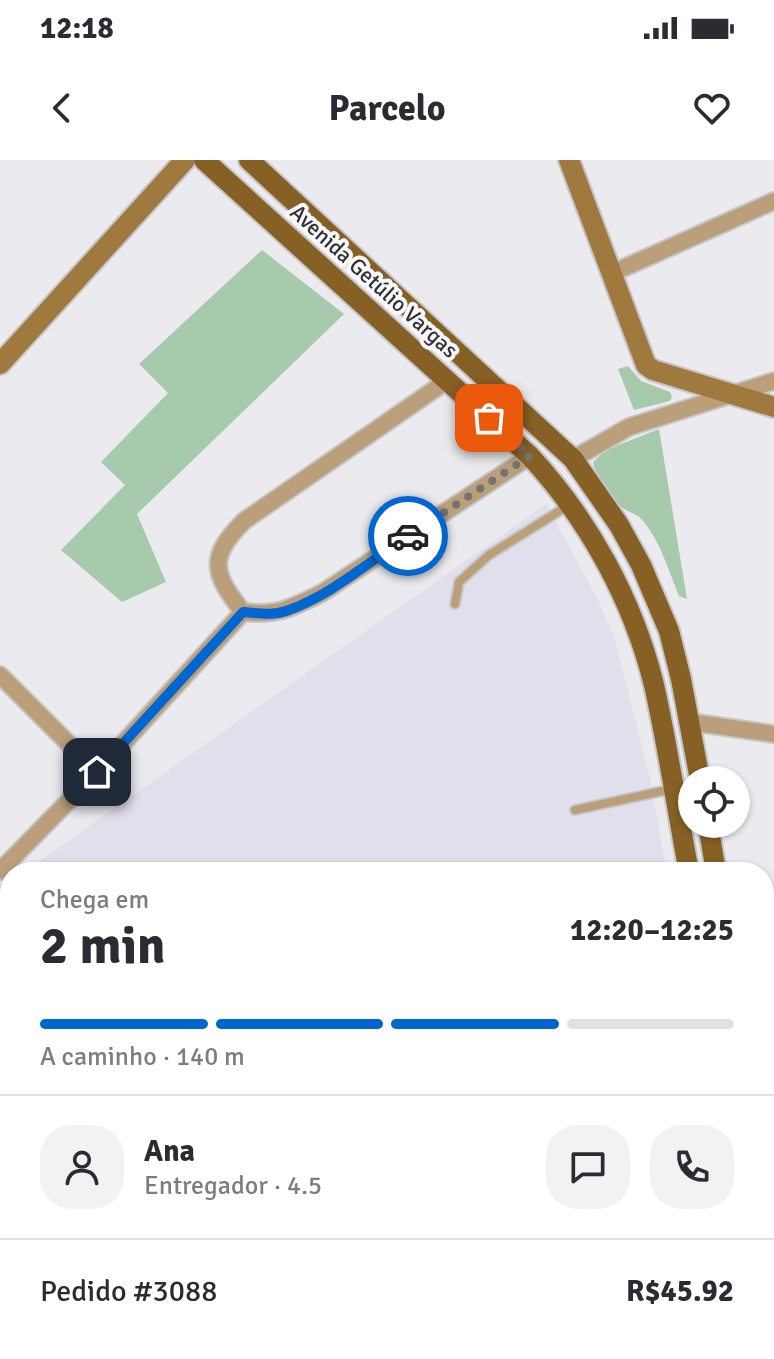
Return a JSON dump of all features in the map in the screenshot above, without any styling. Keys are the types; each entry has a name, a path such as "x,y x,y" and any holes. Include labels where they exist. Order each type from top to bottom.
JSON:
{"main road":[{"name":"Avenida Getúlio Vargas","path":"204,160 530,456 570,505 619,587 641,641 654,686 687,862"},
{"name":"Avenida Getúlio Vargas","path":"249,160 573,459 619,525 641,565 669,631 698,766"},
{"path":"286,234 333,262 343,261 350,253"},
{"path":"710,838 714,862"}],"street":[{"path":"0,364 185,160"},
{"path":"569,160 643,362 648,368 774,407"},
{"path":"610,274 774,201"},
{"path":"448,380 244,521 231,535 220,549 220,574 227,592 243,612 264,614 285,611 322,593 530,456"},
{"path":"573,459 629,427 774,381"},
{"path":"9,862 97,772 243,612"},
{"path":"0,675 97,772"},
{"path":"690,722 774,734"}],"lane":[{"path":"455,604 459,582 489,555 570,505"},
{"path":"575,810 673,789"}],"shaded area":[{"path":"546,504 597,598 615,640 649,774 665,862 38,862"}],"green space":[{"path":"262,250 344,314 137,514 166,582 122,602 61,550 125,485 101,462 168,393 139,364"},
{"path":"628,366 641,381 670,392 670,401 634,410 618,369"},
{"path":"659,429 687,599 679,596 650,530 640,518 609,495 593,462 606,450"}],"way so far":[{"path":"408,536 530,456 489,418"}],"route":[{"path":"97,772 243,612 264,614 285,611 322,593 408,536"}]}
